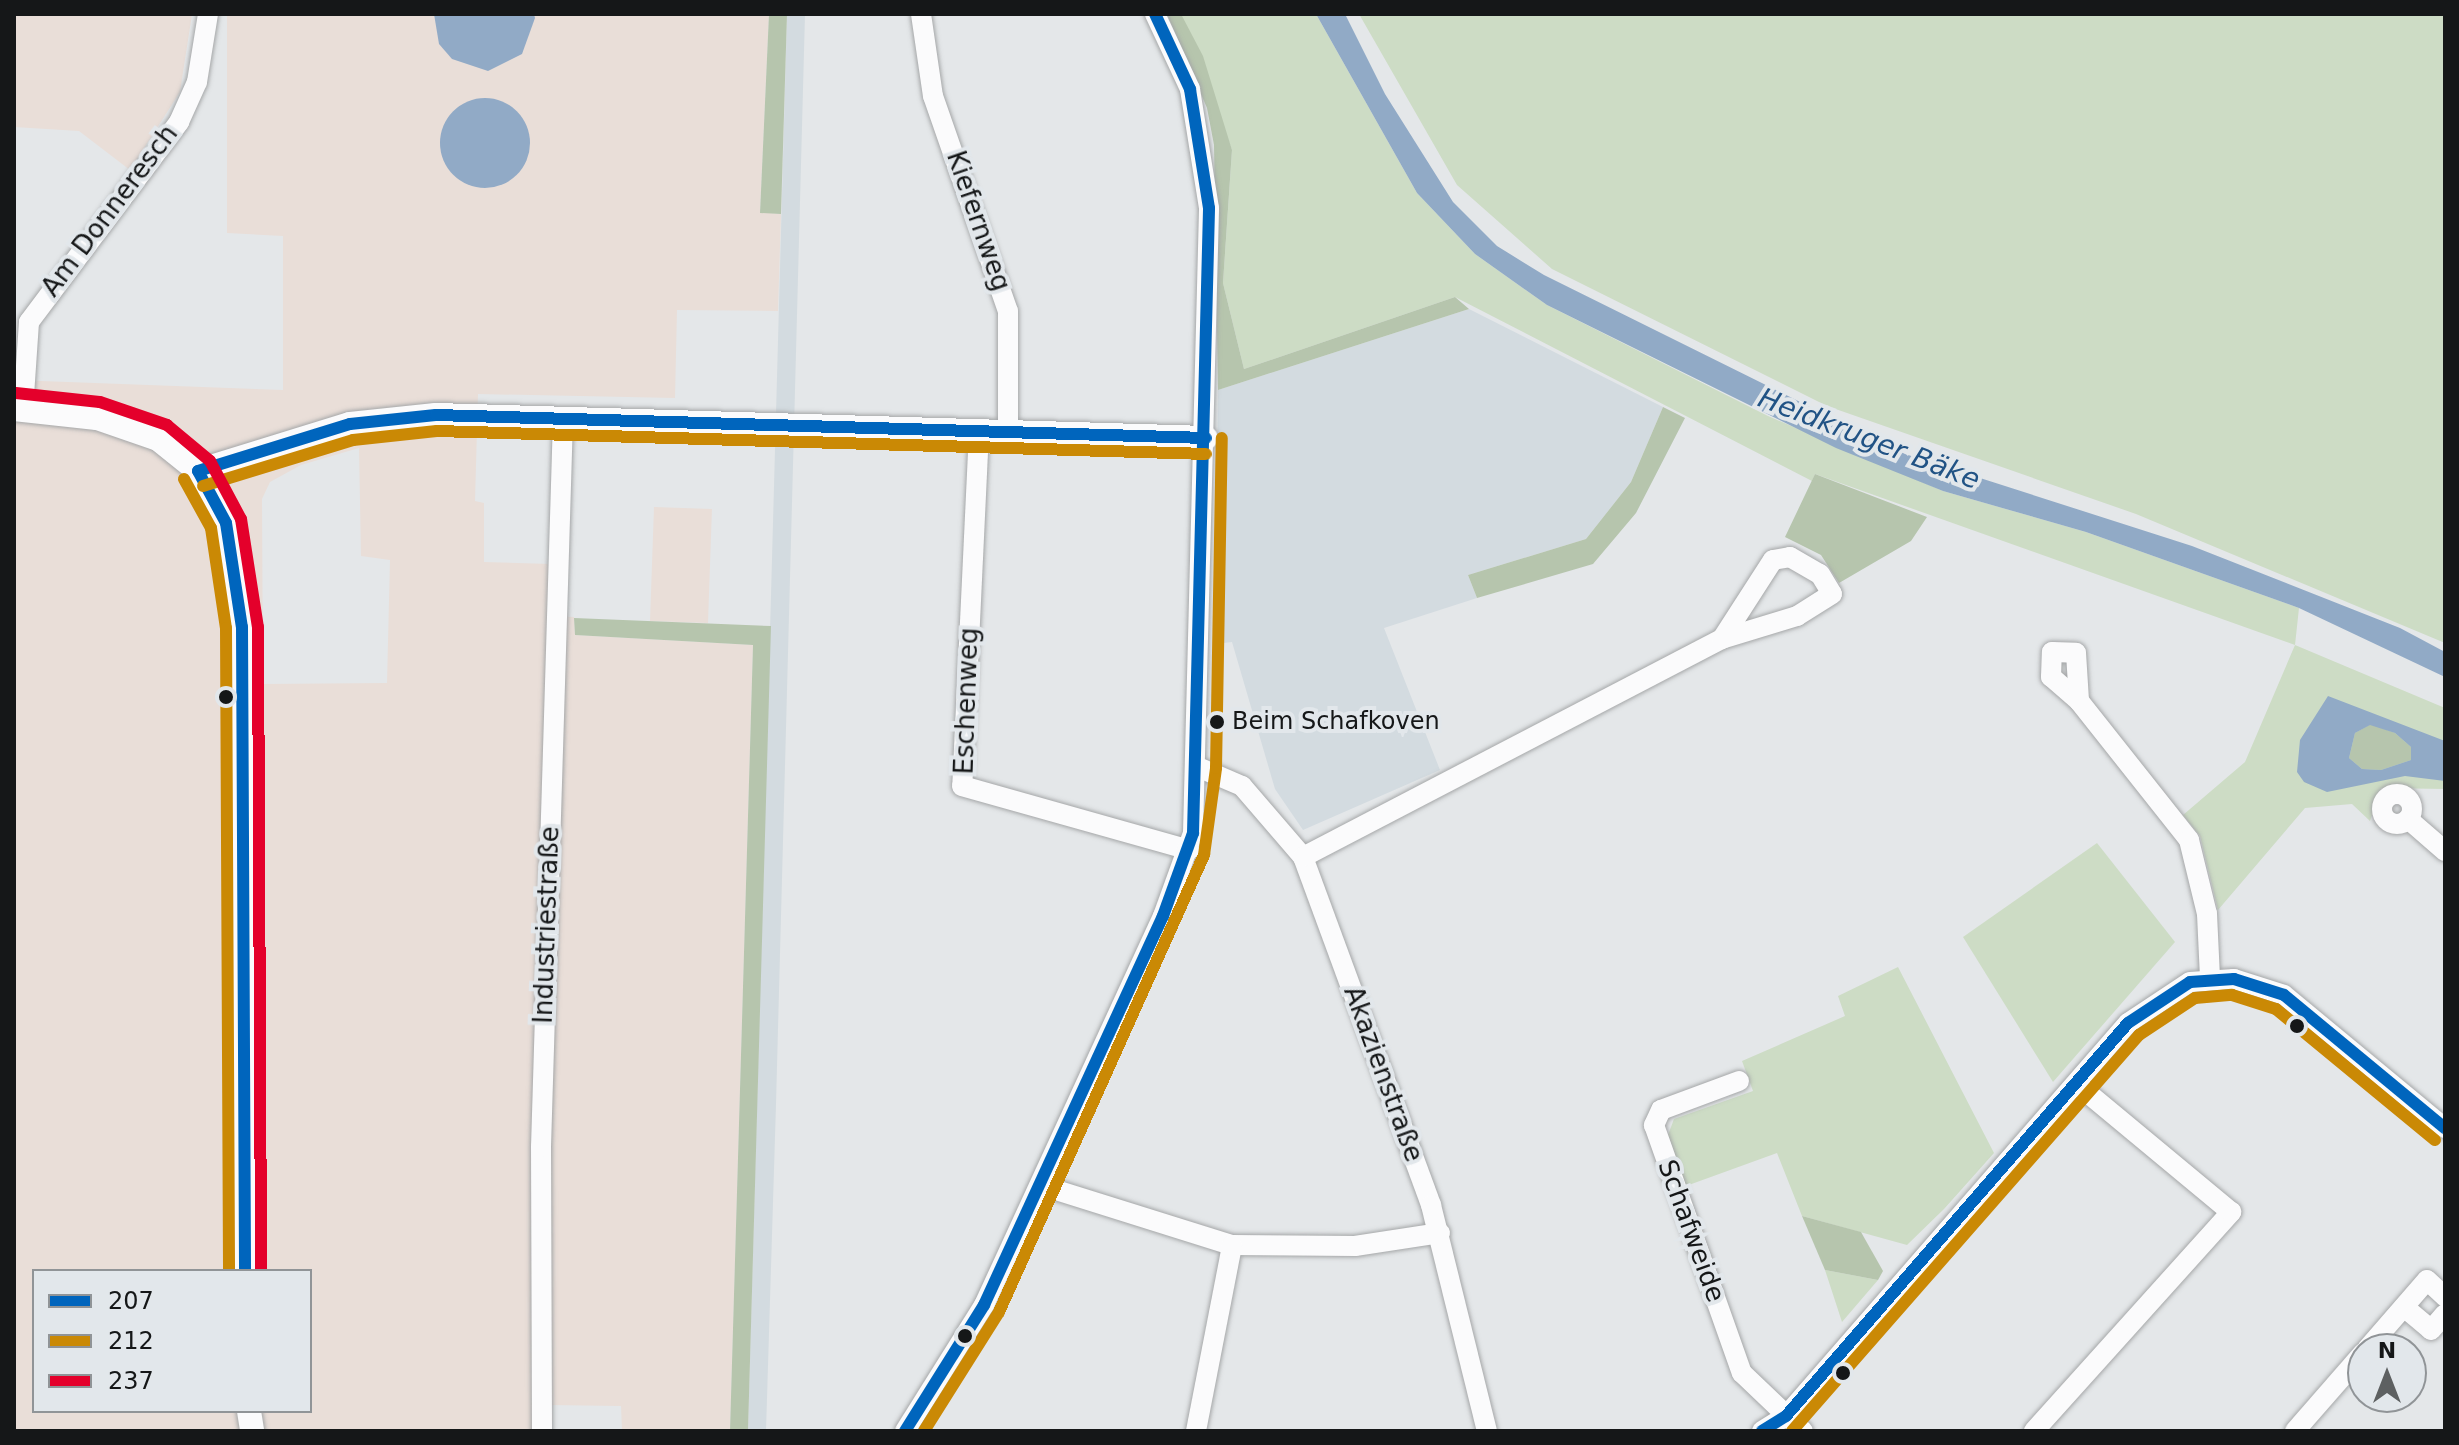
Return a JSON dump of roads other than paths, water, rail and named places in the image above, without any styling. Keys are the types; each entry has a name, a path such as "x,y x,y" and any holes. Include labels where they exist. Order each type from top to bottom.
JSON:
{"street":[{"name":"Am Donneresch","path":"19,410 29,322 179,122 197,82 208,14"},
{"name":"Kiefernweg","path":"921,14 933,96 1008,311 1008,432"},
{"path":"905,1431 961,1349 1040,1185 1189,850 1200,768 1206,438 1204,148 1190,89 1155,14"},
{"path":"19,410 128,427 158,439 198,471 226,523 242,627 245,1269"},
{"path":"198,471 384,419 563,419 1206,438"},
{"name":"Industriestraße","path":"542,1431 541,1147 563,419"},
{"name":"Eschenweg","path":"979,431 962,786 1189,850"},
{"path":"1303,857 1722,639 1797,616 1832,594 1820,574 1790,557 1773,560 1722,639"},
{"path":"2079,701 2189,840 2207,914 2210,978"},
{"name":"Akazienstraße","path":"1200,768 1242,786 1303,857 1440,1233 1487,1431"},
{"path":"2408,819 2445,851"},
{"path":"1762,1431 1786,1416 2077,1084 2157,998 2210,978 2284,995 2445,1128"},
{"name":"Schafweide","path":"1739,1081 1661,1110 1654,1125 1742,1373 1803,1431"},
{"path":"2034,1431 2231,1212 2077,1084"},
{"path":"1040,1185 1232,1245 1355,1246 1440,1233"},
{"path":"1196,1431 1232,1245"},
{"path":"2381,1333 2427,1280 2445,1297"},
{"path":"2404,1307 2431,1330 2445,1314"},
{"path":"2295,1431 2347,1372"}],"water":[{"path":"434,14 534,14 535,18 522,54 488,71 452,59 439,44"},
{"name":"Heidkruger Bäke","path":"1316,14 1345,14 1385,94 1453,202 1497,246 1544,275 1905,454 2192,546 2400,628 2445,652 2445,677 2299,608 2086,532 1943,491 1836,448 1547,305 1475,254 1417,193"},
{"path":"485,98 502,102 517,111 526,126 530,143 526,160 517,175 502,184 485,188 468,184 453,175 444,160 440,143 444,126 453,111 468,102"},
{"path":"2328,696 2445,741 2445,781 2405,776 2327,792 2304,782 2297,772 2300,740","holes":["2370,725 2395,733 2411,747 2411,760 2381,770 2362,769 2349,758 2355,733"]}],"place":[{"name":"Beim Schafkoven","path":"1217,722"}]}
